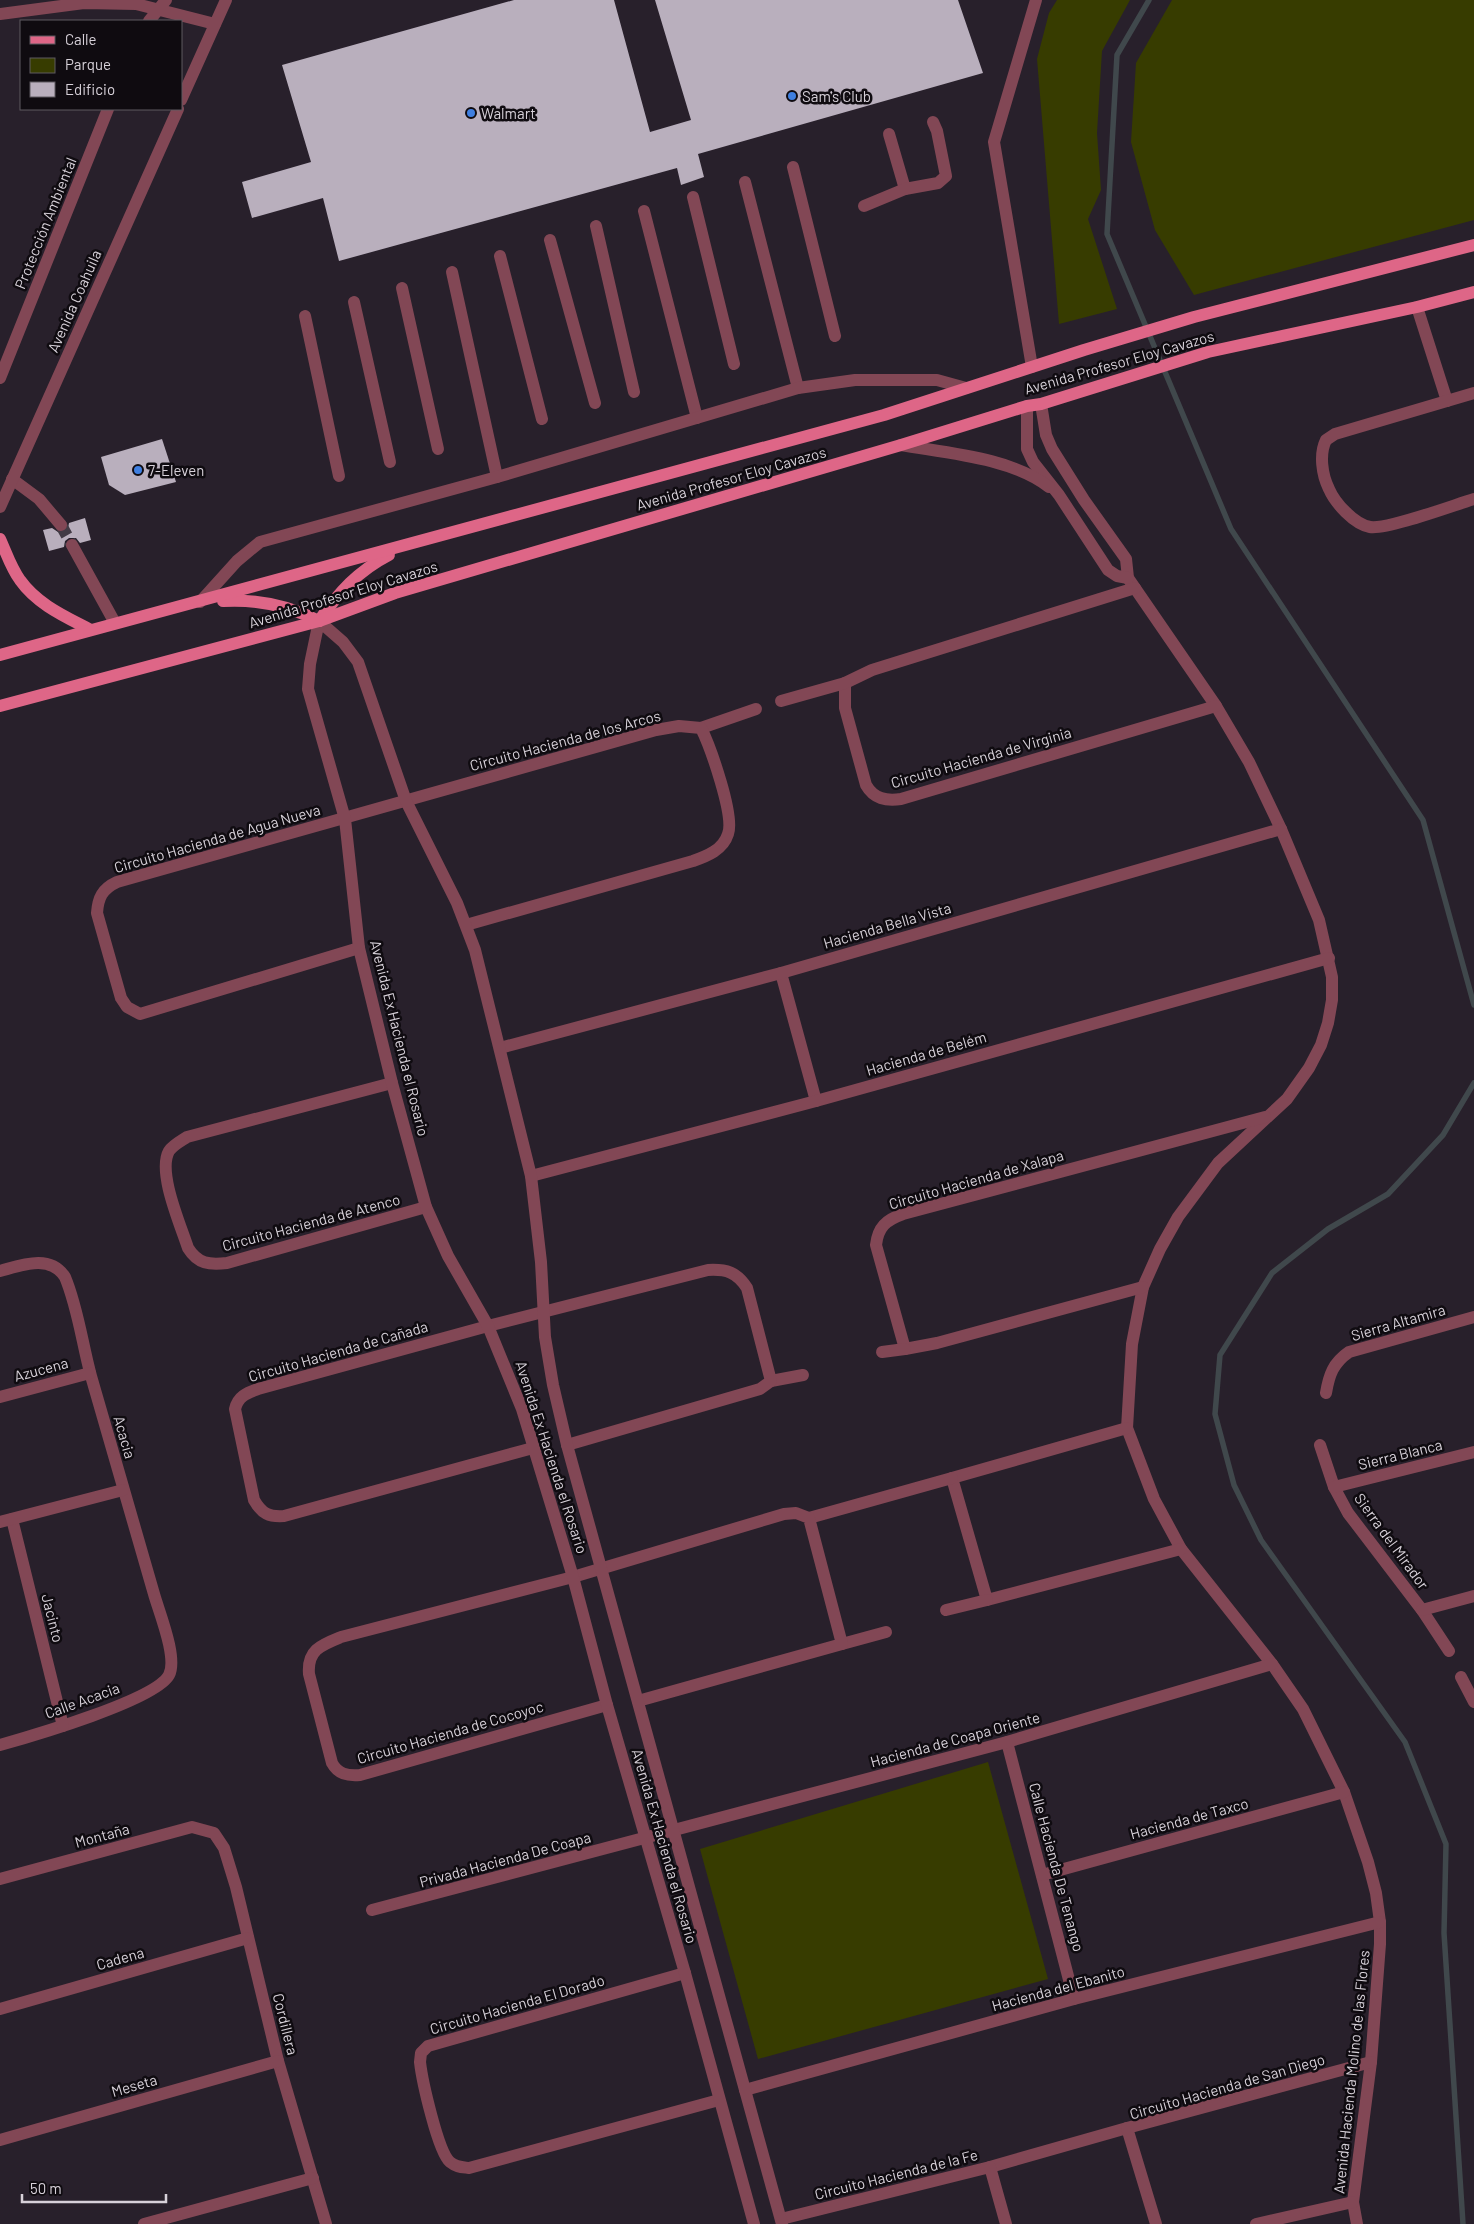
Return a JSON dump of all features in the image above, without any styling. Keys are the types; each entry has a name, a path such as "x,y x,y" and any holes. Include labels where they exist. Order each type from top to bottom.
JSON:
{"main road":[{"name":"Avenida Profesor Eloy Cavazos","path":"0,655 884,415 1084,350 1194,317 1474,245"},
{"name":"Avenida Profesor Eloy Cavazos","path":"0,706 319,621 395,593 902,445 1027,406 1041,404 1208,352 1417,307 1474,292"},
{"path":"0,538 20,581 49,608 89,630"},
{"path":"200,602 238,600 278,604 297,610 319,621 334,599 361,572 376,562 413,544"}],"street":[{"path":"182,98 226,0"},
{"path":"1032,367 994,142 1036,0"},
{"path":"0,14 84,3 162,4 216,24"},
{"path":"150,20 162,4"},
{"name":"Protección Ambiental","path":"0,378 108,110"},
{"name":"Avenida Coahuila","path":"0,507 178,110"},
{"path":"864,206 905,190 938,183 946,176 938,131 932,122"},
{"path":"889,134 905,190"},
{"path":"793,167 835,336"},
{"path":"745,182 798,388"},
{"path":"693,197 734,364"},
{"path":"644,211 696,418"},
{"path":"596,226 634,392"},
{"path":"550,240 595,404"},
{"path":"500,256 542,419"},
{"path":"452,272 497,477"},
{"path":"402,288 438,449"},
{"path":"354,302 390,462"},
{"path":"1417,307 1447,401"},
{"path":"305,316 339,476"},
{"path":"200,602 237,561 260,542 497,477 798,388 855,380 937,380 966,388"},
{"path":"1474,393 1330,437 1322,450 1322,465 1326,482 1333,496 1361,524 1372,528 1385,526 1474,499"},
{"name":"Avenida Hacienda Molino de las Flores","path":"1041,404 1046,435 1052,450 1084,500 1126,559 1131,583 1216,706 1249,762 1281,829 1319,920 1329,958 1332,976 1332,1000 1321,1046 1287,1099 1218,1163 1194,1193 1160,1249 1143,1287 1132,1344 1127,1428 1154,1499 1181,1549 1272,1664 1303,1709 1344,1792 1368,1862 1376,1893 1380,1922 1371,2062 1354,2202 1357,2224"},
{"name":"Avenida Hacienda Molino de las Flores","path":"1027,406 1027,449 1033,462 1059,495 1108,570 1131,583"},
{"path":"902,445 969,457 1010,468 1042,482 1059,495"},
{"path":"12,479 39,499 61,525"},
{"path":"72,545 115,623"},
{"path":"781,701 844,683 872,670 1131,583"},
{"name":"Avenida Ex Hacienda el Rosario","path":"754,2224 685,1973 606,1705 573,1577 515,1387 488,1326 448,1256 426,1207 392,1083 359,948 345,819 308,689 310,664 319,621 343,642 358,662 406,801 466,925 500,1048 532,1176 539,1233 546,1337 553,1385 567,1445 782,2222"},
{"name":"Circuito Hacienda de Virginia","path":"844,683 845,708 866,785 877,797 889,800 902,799 1216,706"},
{"path":"466,925 693,861 711,854 722,845 729,834 728,813 711,749 700,728 756,709"},
{"name":"Circuito Hacienda de los Arcos","path":"406,801 656,730 678,726 700,728"},
{"name":"Circuito Hacienda de Agua Nueva","path":"359,948 140,1014 127,1007 118,990 97,913 101,894 108,886 117,882 406,801"},
{"name":"Hacienda Bella Vista","path":"500,1048 781,973 1281,829"},
{"name":"Hacienda de Belém","path":"532,1176 816,1101 1329,958"},
{"path":"781,973 816,1101"},
{"name":"Circuito Hacienda de Atenco","path":"392,1083 187,1138 169,1150 165,1161 168,1183 188,1248 194,1258 203,1264 227,1263 426,1207"},
{"name":"Circuito Hacienda de Xalapa","path":"905,1349 876,1246 877,1234 882,1224 892,1218 1268,1117"},
{"name":"Acacia","path":"0,1271 24,1264 46,1263 55,1265 61,1271 68,1284 123,1490 168,1640 172,1666 170,1674"},
{"name":"Circuito Hacienda de Cañada","path":"533,1448 284,1516 274,1517 266,1515 259,1510 254,1500 235,1409 237,1402 242,1396 258,1389 488,1326 708,1270 732,1272 747,1288 771,1381"},
{"path":"882,1352 937,1343 1143,1287"},
{"name":"Sierra Altamira","path":"1326,1393 1332,1368 1338,1360 1349,1352 1474,1318"},
{"name":"Azucena","path":"0,1397 90,1372"},
{"path":"567,1445 760,1388 771,1381 803,1375"},
{"path":"573,1577 784,1514 796,1513 809,1518 1127,1428"},
{"name":"Sierra del Mirador","path":"1320,1445 1334,1487 1348,1513 1422,1610 1449,1651"},
{"name":"Sierra Blanca","path":"1334,1487 1474,1452"},
{"path":"952,1478 988,1600"},
{"path":"6,1520 123,1490"},
{"path":"809,1518 842,1644"},
{"name":"Jacinto","path":"6,1520 63,1726"},
{"path":"946,1610 1181,1549"},
{"name":"Circuito Hacienda de Cocoyoc","path":"573,1577 341,1637 324,1644 313,1652 308,1662 309,1674 332,1763 340,1773 349,1776 360,1775 606,1705"},
{"path":"1422,1610 1474,1596"},
{"path":"638,1701 886,1632"},
{"name":"Hacienda de Coapa Oriente","path":"645,1840 1007,1742 1272,1664"},
{"name":"Calle Acacia","path":"0,1745 63,1726 153,1690 170,1674"},
{"path":"1461,1677 1474,1702"},
{"name":"Calle Hacienda De Tenango","path":"1007,1742 1074,1999"},
{"name":"Hacienda de Taxco","path":"1042,1875 1344,1792"},
{"name":"Montaña","path":"0,1879 192,1827 214,1832"},
{"name":"Cordillera","path":"214,1832 224,1848 278,2061 326,2224"},
{"name":"Privada Hacienda De Coapa","path":"372,1910 645,1840"},
{"name":"Hacienda del Ebanito","path":"745,2090 1074,1999 1380,1922"},
{"name":"Cadena","path":"0,2009 248,1938"},
{"name":"Circuito Hacienda El Dorado","path":"685,1973 428,2046 421,2053 420,2062 437,2133 444,2154 450,2162 469,2168 719,2100"},
{"name":"Meseta","path":"0,2140 278,2061"},
{"name":"Circuito Hacienda de San Diego","path":"1156,2224 1127,2128 1371,2062"},
{"path":"990,2168 1127,2128"},
{"name":"Circuito Hacienda de la Fe","path":"782,2222 990,2168 1006,2224"},
{"path":"144,2224 313,2178"},
{"path":"1256,2224 1354,2202"}],"green space":[{"path":"1057,0 1130,0 1102,51 1097,133 1101,190 1088,219 1117,309 1059,324 1037,59 1049,13"},
{"path":"1172,0 1474,0 1474,220 1194,295 1155,230 1131,142 1136,63"},
{"path":"988,1762 1048,1979 758,2059 700,1849"}],"building":[{"name":"Walmart","path":"514,0 614,0 650,132 691,120 655,0 958,0 983,73 698,154 704,177 681,185 677,168 339,261 323,198 252,218 242,182 311,162 282,65"},
{"name":"7-Eleven","path":"162,439 176,482 125,495 109,485 101,457"},
{"path":"85,518 91,540 80,543 76,538 69,538 65,541 64,547 49,551 43,530 52,528 63,533 68,528 69,523"}],"waterway":[{"path":"1149,0 1117,55 1107,234 1231,529 1423,820 1474,1005"},
{"path":"1463,2224 1444,1933 1446,1844 1405,1742 1261,1540 1234,1485 1215,1414 1220,1355 1272,1273 1328,1229 1388,1194 1443,1135 1474,1083"}],"tunnel":[{"path":"61,525 72,545"}],"place":[{"name":"Sam's Club","path":"792,96"},
{"name":"Walmart","path":"471,113"},
{"name":"7-Eleven","path":"138,470"}]}
